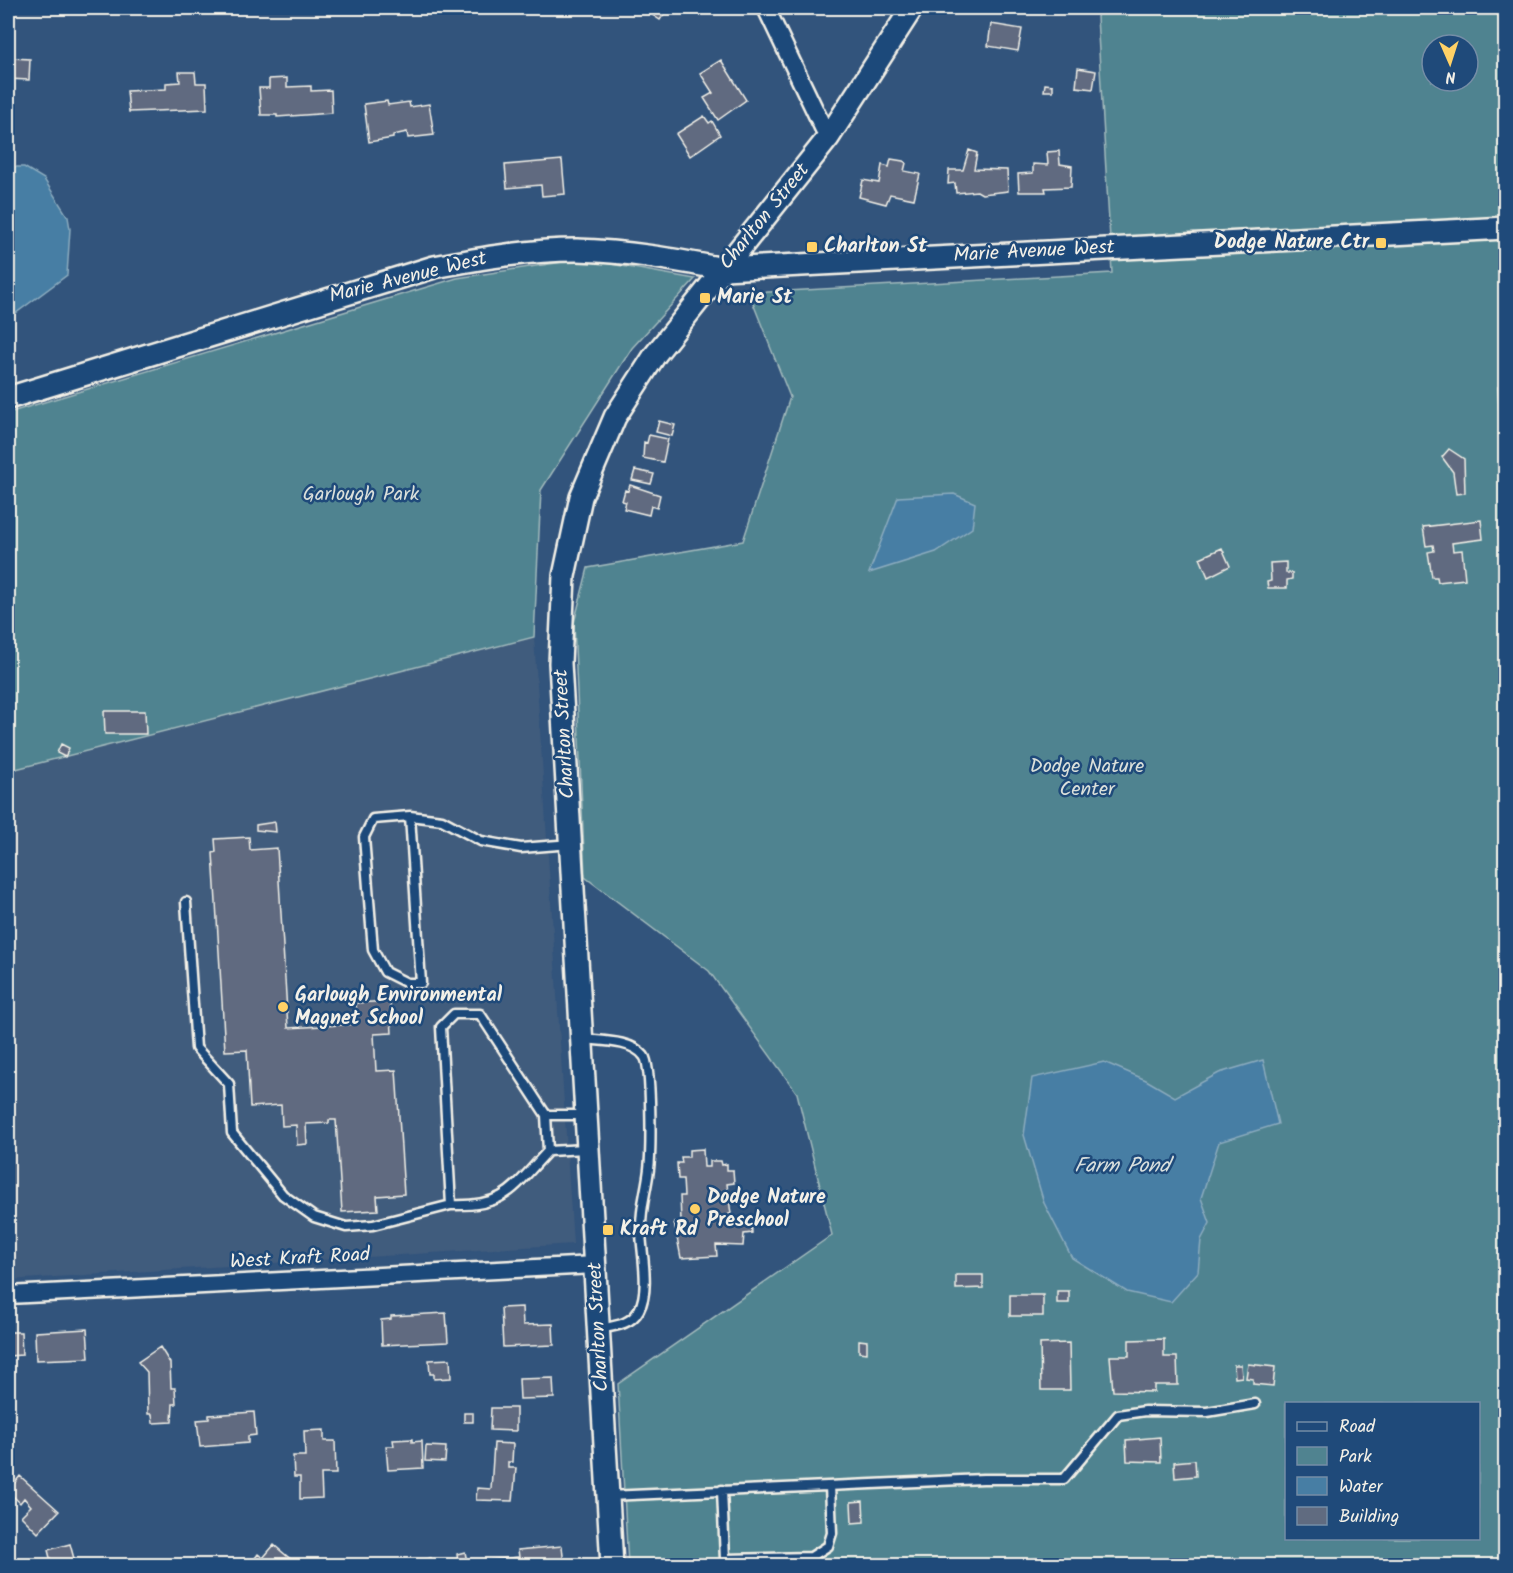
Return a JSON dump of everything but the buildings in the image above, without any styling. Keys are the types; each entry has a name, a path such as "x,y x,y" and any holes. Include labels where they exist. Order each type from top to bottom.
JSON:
{"street":[{"path":"766,8 828,138"},
{"name":"Charlton Street","path":"612,1566 561,652 564,576 581,497 615,417 655,355 828,138 912,8"},
{"name":"Marie Avenue West","path":"8,398 435,267 538,251 578,250 624,254 724,268 1506,228"},
{"name":"West Kraft Road","path":"8,1295 595,1264"}],"lane":[{"path":"410,816 421,983 408,983 385,972 373,950 364,837 373,819 410,816 442,820 481,841 521,848 571,844"},
{"path":"186,902 196,1048 229,1084 232,1133 276,1188 314,1217 346,1227 373,1225 451,1205 472,1206 504,1197 548,1151 588,1149"},
{"path":"451,1205 441,1027 454,1014 480,1014 546,1115 548,1151"},
{"path":"582,1039 611,1041 639,1050 645,1056 650,1073 649,1169 640,1207 642,1304 633,1319 624,1324 599,1329"},
{"path":"546,1115 586,1115"},
{"path":"608,1496 983,1479 1064,1479 1118,1415 1145,1411 1207,1412 1255,1404"},
{"path":"722,1490 725,1558 811,1557 828,1546 832,1533 830,1486"}],"shaded area":[{"name":"Garlough Environmental Magnet School","path":"534,637 573,1244 8,1280 8,771"}],"green space":[{"name":"Dodge Nature Center","path":"1099,8 1505,8 1505,1565 628,1565 618,1384 832,1235 797,1093 709,971 585,877 574,623 588,568 743,541 790,397 749,293 1112,273 1097,17"},
{"name":"Garlough Park","path":"583,259 695,279 632,348 541,490 534,637 8,771 8,413 457,278"}],"water":[{"path":"8,167 24,167 44,179 68,217 70,229 67,275 8,319"},
{"path":"954,494 975,503 972,528 936,552 869,573 898,497"},
{"name":"Farm Pond","path":"1263,1060 1278,1124 1219,1142 1201,1198 1210,1223 1201,1240 1198,1272 1171,1302 1127,1292 1072,1258 1044,1203 1024,1135 1032,1078 1104,1062 1146,1080 1175,1097 1219,1073"}],"place":[{"name":"Dodge Nature Ctr","path":"1381,243"},
{"name":"Charlton St","path":"812,247"},
{"name":"Marie St","path":"705,298"},
{"name":"Garlough Environmental Magnet School","path":"283,1007"},
{"name":"Dodge Nature Preschool","path":"695,1209"},
{"name":"Kraft Rd","path":"608,1230"}]}
